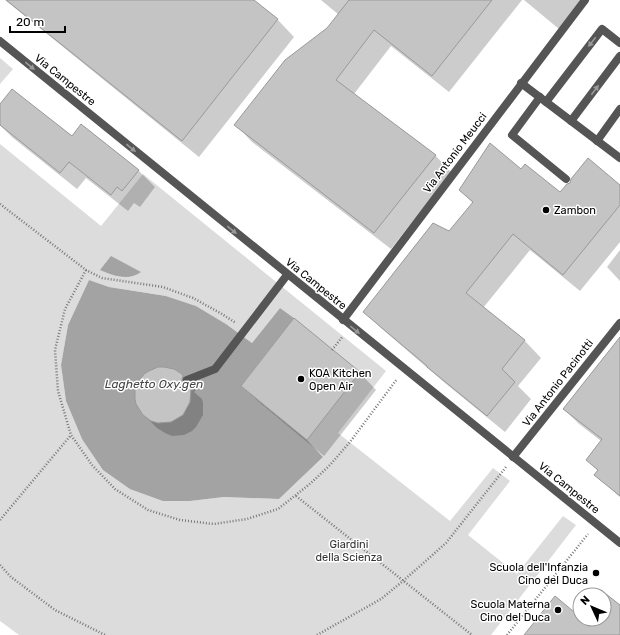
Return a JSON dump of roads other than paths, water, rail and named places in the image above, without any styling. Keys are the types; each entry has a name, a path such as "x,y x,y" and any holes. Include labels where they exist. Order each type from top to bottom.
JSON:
{"street":[{"name":"Via Antonio Meucci","path":"343,320 584,0"},
{"path":"566,179 512,135 602,29 620,43"},
{"name":"Via Campestre","path":"0,41 404,370 620,543"},
{"path":"572,121 620,56"},
{"path":"521,83 620,158"},
{"path":"597,141 620,109"},
{"path":"187,380 215,369 287,275"},
{"name":"Via Antonio Pacinotti","path":"513,458 620,323"}],"water":[{"path":"111,256 141,272 136,275 121,277 100,270"},
{"name":"Laghetto Oxy.gen","path":"89,280 109,287 166,296 196,306 226,324 252,343 280,308 294,318 241,386 307,440 323,457 279,499 224,497 190,501 163,501 130,489 103,470 82,439 66,401 61,365 68,325"}],"place":[{"name":"Zambon","path":"546,210"},
{"name":"KOA Kitchen Open Air","path":"301,379"},
{"name":"Scuola dell'Infanzia Cino del Duca","path":"596,573"},
{"name":"Scuola Materna Cino del Duca","path":"558,610"}],"park label":[{"name":"Giardini della Scienza","path":"349,550"}]}
